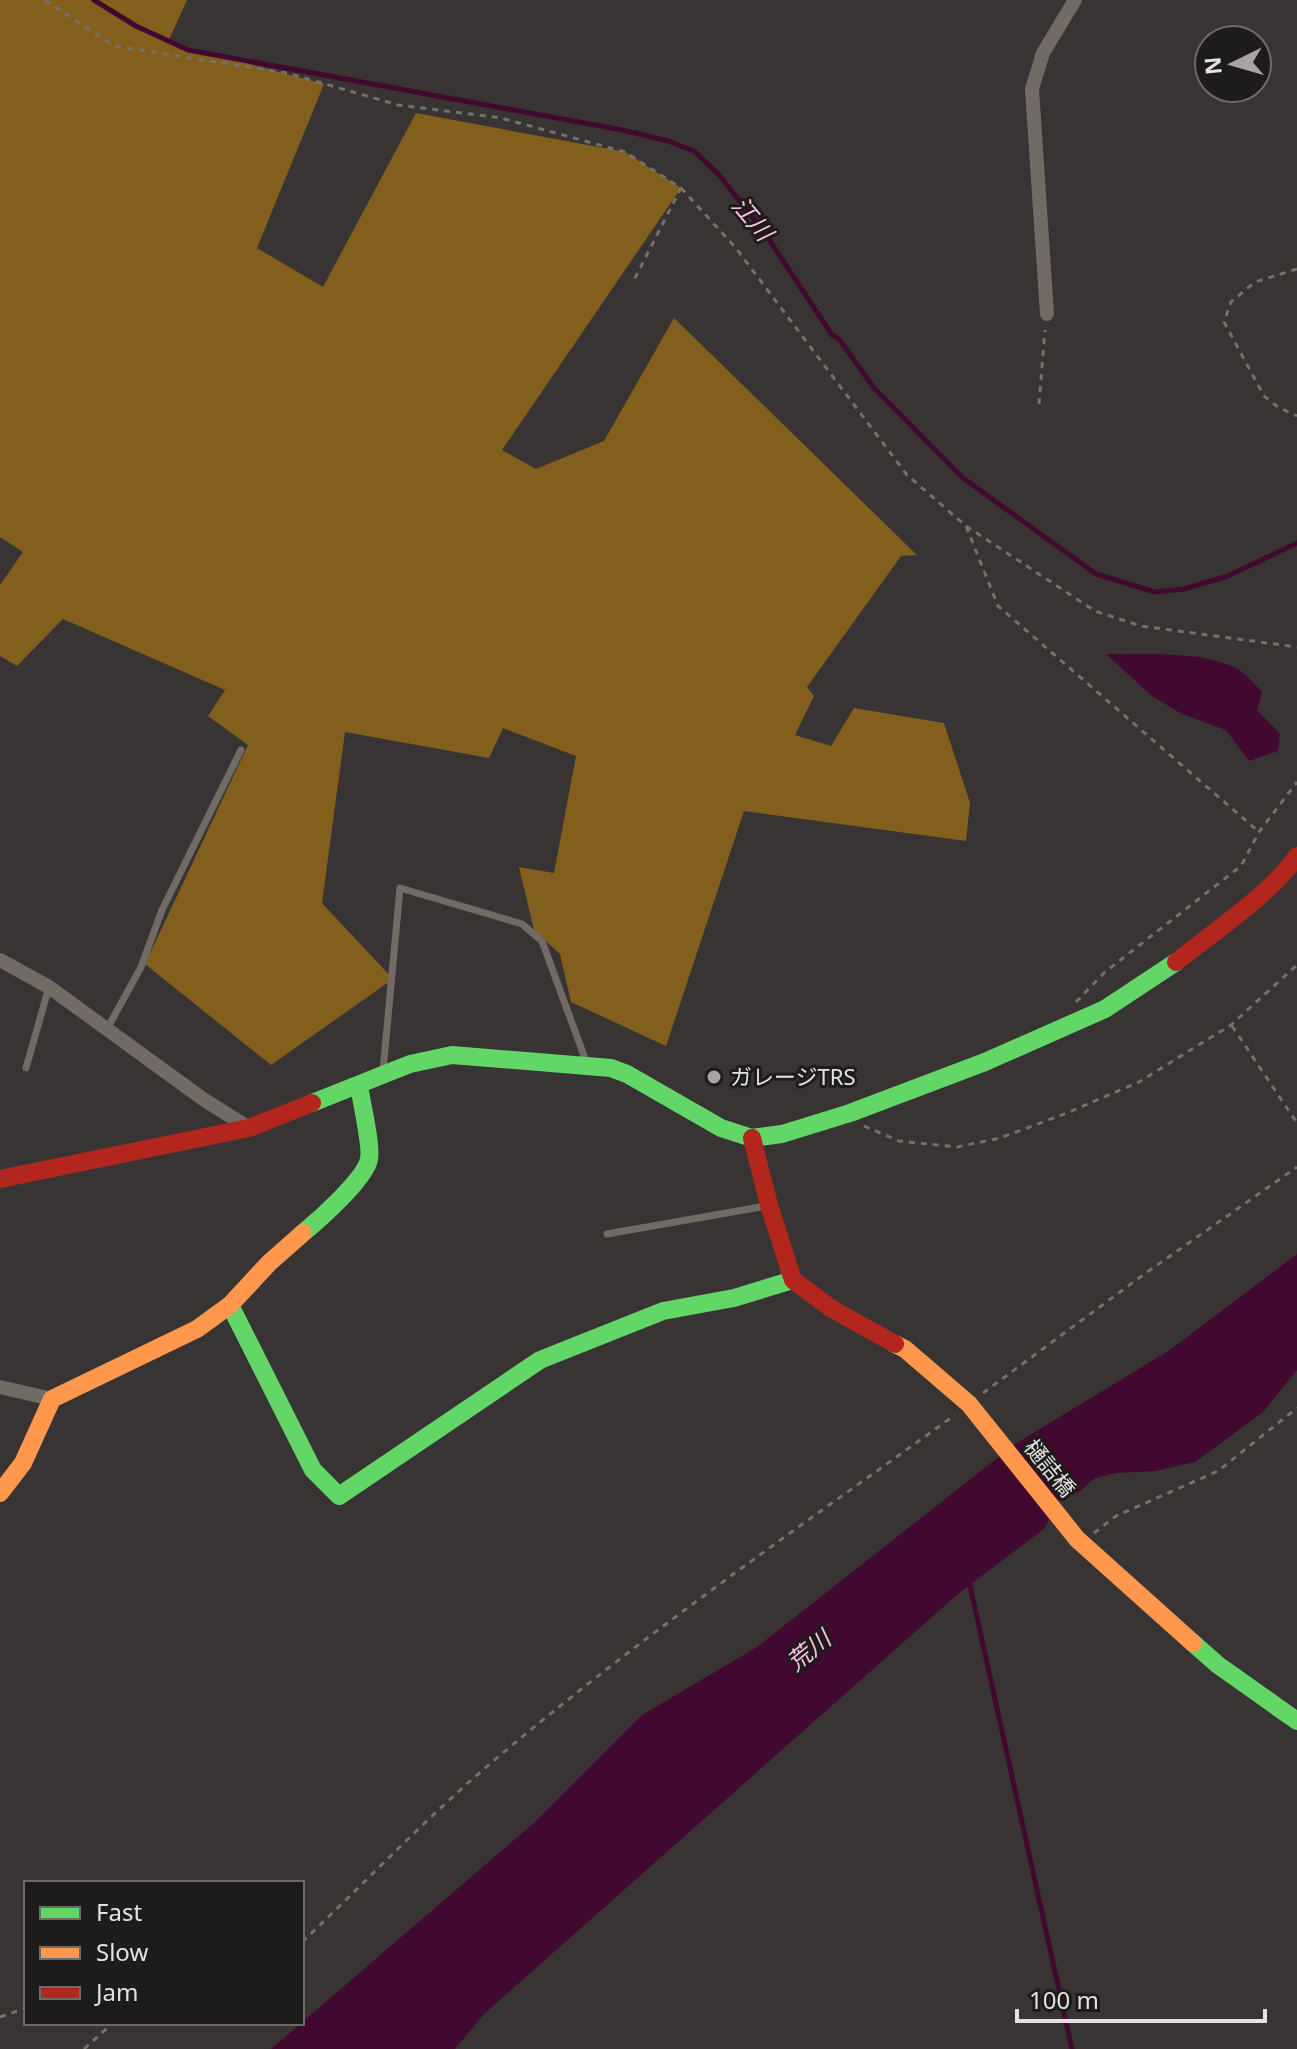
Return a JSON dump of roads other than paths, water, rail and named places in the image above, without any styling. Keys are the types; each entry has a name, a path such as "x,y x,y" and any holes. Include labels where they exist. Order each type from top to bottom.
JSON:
{"street":[{"path":"1047,314 1032,89 1043,53 1075,0"},
{"path":"0,1179 249,1128 410,1064 452,1055 611,1068 721,1128 752,1138 782,1134 850,1113 985,1062 1105,1009 1173,964 1226,923 1289,868 1297,856"},
{"path":"0,960 49,987 203,1099 249,1128"},
{"path":"0,1387 52,1399 197,1329 230,1305 269,1263 325,1214 364,1171 370,1158 359,1085"},
{"path":"230,1305 313,1470 339,1496 540,1360 663,1311 734,1298 793,1280 752,1138"},
{"name":"樋詰橋","path":"793,1280 832,1309 905,1349 969,1404 1079,1541 1218,1665 1297,1721"},
{"path":"0,1493 23,1463 52,1399"}],"lane":[{"path":"107,1029 141,967 162,910 241,750"},
{"path":"383,1074 400,888 522,924 542,941 588,1066"},
{"path":"26,1068 49,987"},
{"path":"607,1234 769,1205"}],"water":[{"path":"1106,654 1192,656 1239,670 1262,692 1257,710 1280,734 1278,751 1249,761 1226,730 1182,714 1152,696"},
{"name":"荒川","path":"1297,1254 1297,1370 1263,1412 1195,1462 1155,1471 1117,1473 1095,1478 1079,1492 1061,1496 1044,1529 959,1593 484,2014 455,2049 271,2049 299,2025 304,2025 304,2021 534,1823 642,1715 757,1647 1015,1444 1170,1350"}],"waterway":[{"name":"江川","path":"94,0 136,26 188,50 622,130 694,151 719,175 762,229 832,335 839,339 874,388 963,478 1096,574 1155,592 1184,589 1228,576 1297,543"},
{"path":"969,1581 1072,2049"}],"place":[{"name":"ガレージTRS","path":"714,1077"}]}
